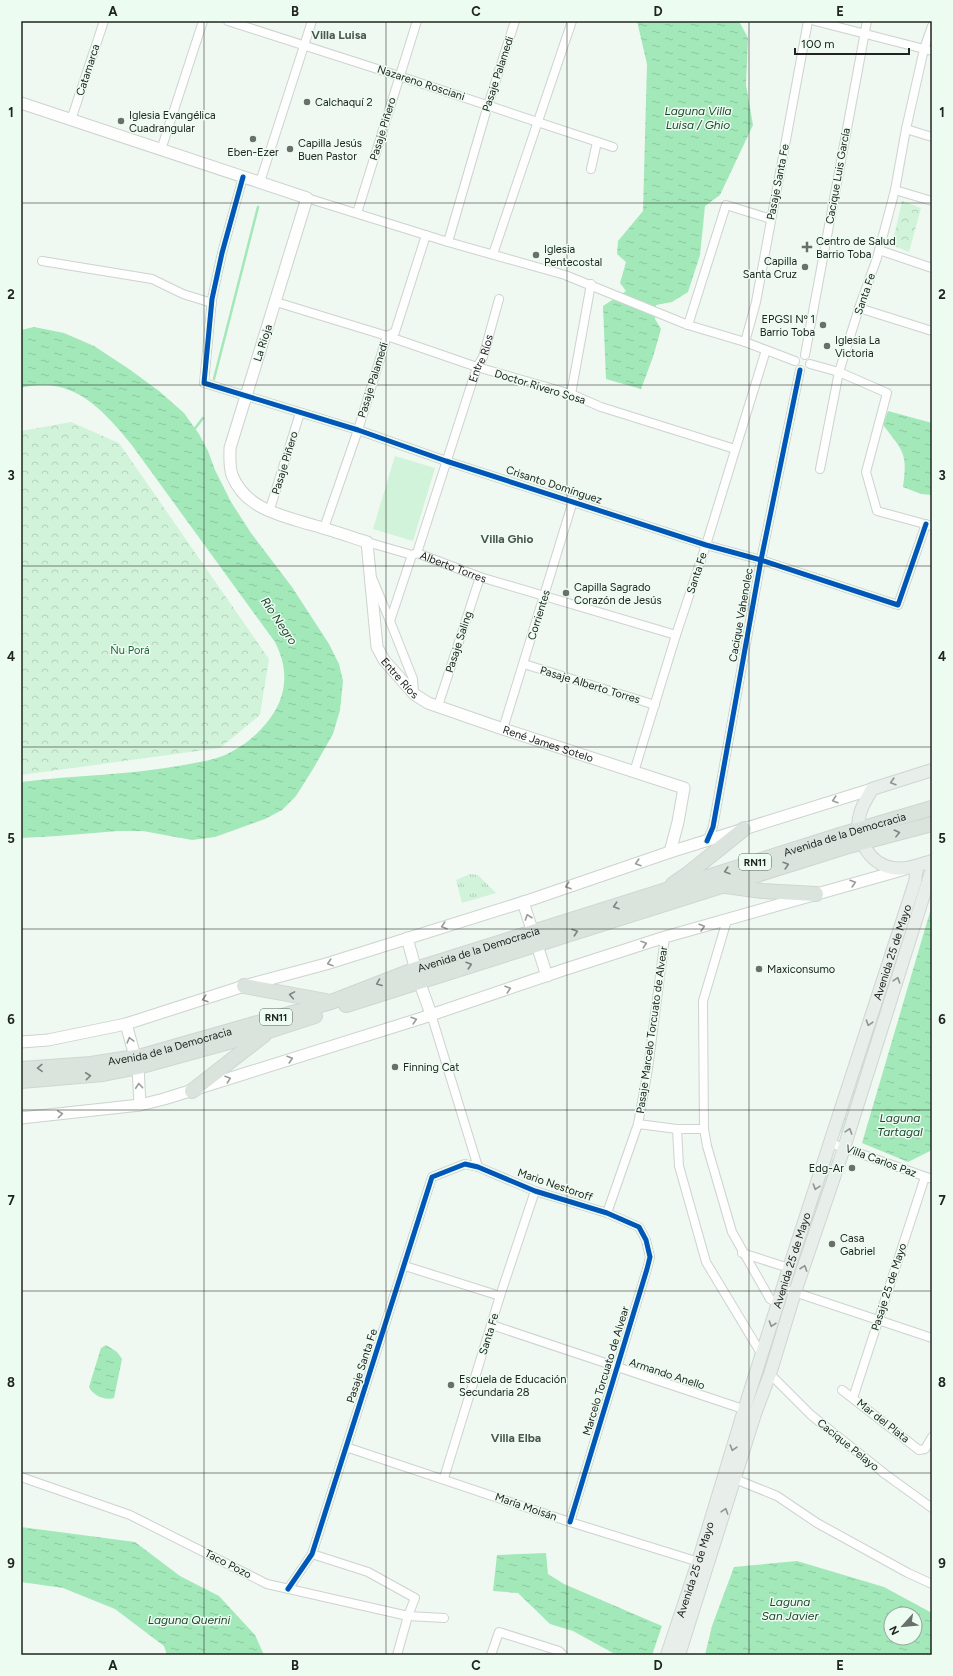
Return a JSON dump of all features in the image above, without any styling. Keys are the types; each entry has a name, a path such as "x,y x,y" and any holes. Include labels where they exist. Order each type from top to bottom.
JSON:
{"highway":[{"name":"Avenida de la Democracia","path":"535,938 653,895 860,836 932,808"},
{"name":"Avenida de la Democracia","path":"21,1069 136,1062 142,1056 331,1002 535,938 722,885 845,847 860,836 932,824"},
{"name":"RN11","path":"653,895 689,873 744,829"},
{"path":"722,885 762,891 816,894"},
{"name":"Avenida de la Democracia","path":"21,1082 103,1074 136,1062 269,1031 417,975"},
{"path":"244,986 331,1002"},
{"path":"192,1091 269,1031"}],"main road":[{"name":"RN11","path":"872,789 932,770"},
{"path":"872,789 859,814 860,836 875,860 885,866 911,867 932,861"},
{"name":"Avenida 25 de Mayo","path":"667,1655 735,1479 762,1355 915,882 911,867"},
{"name":"Avenida 25 de Mayo","path":"679,1655 703,1563 750,1412 770,1374 795,1292 844,1148 932,869"}],"street":[{"name":"Catamarca","path":"72,120 104,21"},
{"path":"161,150 203,21"},
{"name":"Nazareno Rosciani","path":"228,21 613,147"},
{"path":"260,182 312,21"},
{"name":"Pasaje Piñero","path":"357,214 417,21"},
{"name":"Pasaje Palamedi","path":"448,242 488,105 515,21"},
{"path":"493,254 572,21"},
{"name":"Pasaje Santa Fe","path":"745,342 756,302 808,21"},
{"path":"815,21 928,50"},
{"name":"Cacique Luis García","path":"805,355 867,21"},
{"name":"Santa Fe","path":"820,469 839,372 879,250 896,190 906,129 928,50 932,26"},
{"path":"21,103 357,214 448,242 565,274 688,325 745,342 795,361"},
{"path":"906,129 932,138"},
{"path":"590,169 597,142"},
{"path":"42,261 152,279 183,294 212,303 222,253 244,177"},
{"path":"896,190 932,201"},
{"name":"La Rioja","path":"239,487 232,474 230,448 307,198"},
{"path":"688,325 726,205 771,219"},
{"name":"Pasaje Palamedi","path":"324,528 358,430 387,336 395,332 426,235"},
{"path":"879,250 932,268"},
{"path":"571,394 591,284"},
{"name":"Entre Ríos","path":"414,694 413,679 390,622 415,554 477,367 483,357 499,300"},
{"name":"Doctor Rivero Sosa","path":"276,302 387,336 477,367 571,394 601,407 735,448"},
{"name":"Crisanto Domínguez","path":"212,303 204,383 358,430 446,461 706,545 761,560 898,605 929,525"},
{"path":"859,308 932,331"},
{"name":"Santa Fe","path":"634,772 766,350"},
{"path":"805,355 810,359 810,364 808,368 800,370 797,368 795,361 797,357 805,355"},
{"path":"810,364 839,372 887,393 866,472 877,511 929,525"},
{"name":"Cacique Vahenolec","path":"707,841 713,827 761,560 800,370"},
{"name":"Pasaje Piñero","path":"269,512 300,413"},
{"name":"Alberto Torres","path":"239,487 254,503 269,512 367,542 415,554 480,577 546,595 676,635"},
{"name":"Corrientes","path":"503,729 546,595 573,501"},
{"name":"Entre Ríos","path":"367,542 377,647 384,660 414,694"},
{"path":"370,573 390,622"},
{"name":"Pasaje Saling","path":"438,706 480,577"},
{"name":"Pasaje Alberto Torres","path":"524,664 656,705"},
{"name":"René James Sotelo","path":"414,694 428,703 684,788 678,822 670,852"},
{"name":"RN11","path":"21,1042 48,1040 126,1024 244,986 326,964 523,902 670,852 872,789"},
{"path":"21,1118 140,1105 192,1091 665,937 911,867"},
{"path":"523,902 547,976"},
{"path":"727,920 703,1001 704,1129 707,1146 732,1232 770,1299 779,1304"},
{"name":"Pasaje Marcelo Torcuato de Alvear","path":"607,1213 638,1124 648,1069 665,937"},
{"path":"407,938 417,975 431,1014 478,1167"},
{"path":"126,1024 136,1062 140,1105"},
{"path":"638,1124 677,1129 704,1129"},
{"path":"677,1129 679,1166 706,1262 762,1355"},
{"name":"Villa Carlos Paz","path":"830,1143 928,1178"},
{"name":"Pasaje Santa Fe","path":"288,1589 312,1554 405,1266 432,1177 464,1164"},
{"name":"Mario Nestoroff","path":"464,1164 478,1167 535,1191 607,1213 639,1227"},
{"name":"Pasaje 25 de Mayo","path":"853,1398 878,1320 928,1178"},
{"name":"Santa Fe","path":"444,1478 500,1296 535,1191"},
{"name":"Marcelo Torcuato de Alvear","path":"570,1522 650,1257 646,1240 639,1227"},
{"path":"742,1252 789,1268"},
{"path":"405,1266 500,1296"},
{"path":"784,1288 932,1338"},
{"name":"Armando Anello","path":"492,1326 750,1412"},
{"name":"Cacique Pelayo","path":"770,1374 811,1415 885,1474 932,1508"},
{"name":"Mar del Plata","path":"842,1390 919,1450 925,1449 932,1436"},
{"name":"María Moisán","path":"346,1447 444,1478 570,1522 703,1563"},
{"name":"Taco Pozo","path":"21,1477 130,1515 267,1584 408,1616 444,1618"},
{"path":"735,1479 777,1496 817,1523 908,1573 932,1584"},
{"path":"312,1554 368,1572 415,1598 408,1616 397,1655"},
{"path":"491,1655 499,1632 559,1651 563,1655"}],"green space":[{"path":"902,201 921,208 909,252 892,245"},
{"name":"Ñu Porá","path":"71,422 119,443 269,659 260,715 220,748 21,775 21,431"},
{"path":"395,456 435,468 413,541 373,529"},
{"path":"470,874 478,875 496,893 462,903 456,880"},
{"path":"921,882 843,1132 840,1133 839,1132"},
{"path":"831,1158 835,1159 797,1276 792,1274"},
{"path":"783,1305 788,1307 755,1404 751,1403"}],"water":[{"name":"Laguna Villa Luisa / Ghio","path":"637,21 739,21 748,38 746,85 753,125 720,195 705,206 700,255 688,292 672,302 656,305 655,319 661,329 653,357 641,389 606,379 603,306 626,291 620,283 626,262 617,254 618,241 643,211 647,64"},
{"name":"Río Negro","path":"34,327 64,333 94,346 159,391 184,413 199,434 208,451 215,470 231,502 251,533 292,587 329,644 339,664 343,681 340,710 333,734 296,796 282,810 265,819 215,837 192,840 143,831 118,831 21,838 21,782 143,771 184,765 220,757 246,743 265,725 271,718 279,703 284,687 283,664 275,642 120,431 96,407 84,398 70,391 55,386 39,385 21,388 21,330"},
{"path":"888,411 932,423 932,495 921,494 903,487 905,467 904,459 899,447 883,425"},
{"name":"Laguna Tartagal","path":"932,905 932,1150 908,1162 862,1143"},
{"path":"106,1345 117,1352 122,1359 114,1398 110,1399 96,1395 89,1387 101,1348"},
{"name":"Laguna Querini","path":"21,1527 135,1542 180,1576 219,1596 255,1635 264,1655 167,1655 164,1646 115,1609 63,1588 21,1582"},
{"path":"546,1553 548,1574 564,1584 662,1626 652,1655 625,1655 613,1653 573,1631 550,1624 518,1593 493,1591 497,1555"},
{"name":"Laguna San Javier","path":"797,1561 884,1587 919,1606 883,1606 883,1646 923,1646 923,1608 932,1613 932,1655 705,1655 712,1626 734,1567"}],"waterway":[{"path":"214,379 258,207"},
{"path":"193,431 203,418"}],"cycle path":[{"path":"243,177 222,253 212,299 204,383 358,430 446,461 706,545 761,560 898,605 926,524"},
{"path":"707,841 713,827 761,560 800,370"},
{"path":"288,1589 312,1554 432,1177 465,1164 478,1167 535,1191 607,1213 639,1227 646,1240 650,1257 647,1269 570,1522"}],"place":[{"name":"Calchaquí 2","path":"307,102"},
{"name":"Iglesia Evangélica Cuadrangular","path":"121,121"},
{"name":"Eben-Ezer","path":"253,139"},
{"name":"Capilla Jesús Buen Pastor","path":"290,149"},
{"name":"Centro de Salud Barrio Toba","path":"807,247"},
{"name":"Iglesia Pentecostal","path":"536,255"},
{"name":"Capilla Santa Cruz","path":"805,267"},
{"name":"EPGSI Nº 1 Barrio Toba","path":"823,325"},
{"name":"Iglesia La Victoria","path":"827,346"},
{"name":"Capilla Sagrado Corazón de Jesús","path":"566,593"},
{"name":"Maxiconsumo","path":"759,969"},
{"name":"Finning Cat","path":"395,1067"},
{"name":"Edg-Ar","path":"852,1168"},
{"name":"Casa Gabriel","path":"832,1244"},
{"name":"Escuela de Educación Secundaria 28","path":"451,1385"}],"district":[{"name":"Villa Luisa","path":"339,35"},
{"name":"Villa Ghio","path":"507,539"},
{"name":"Villa Elba","path":"516,1438"}]}
